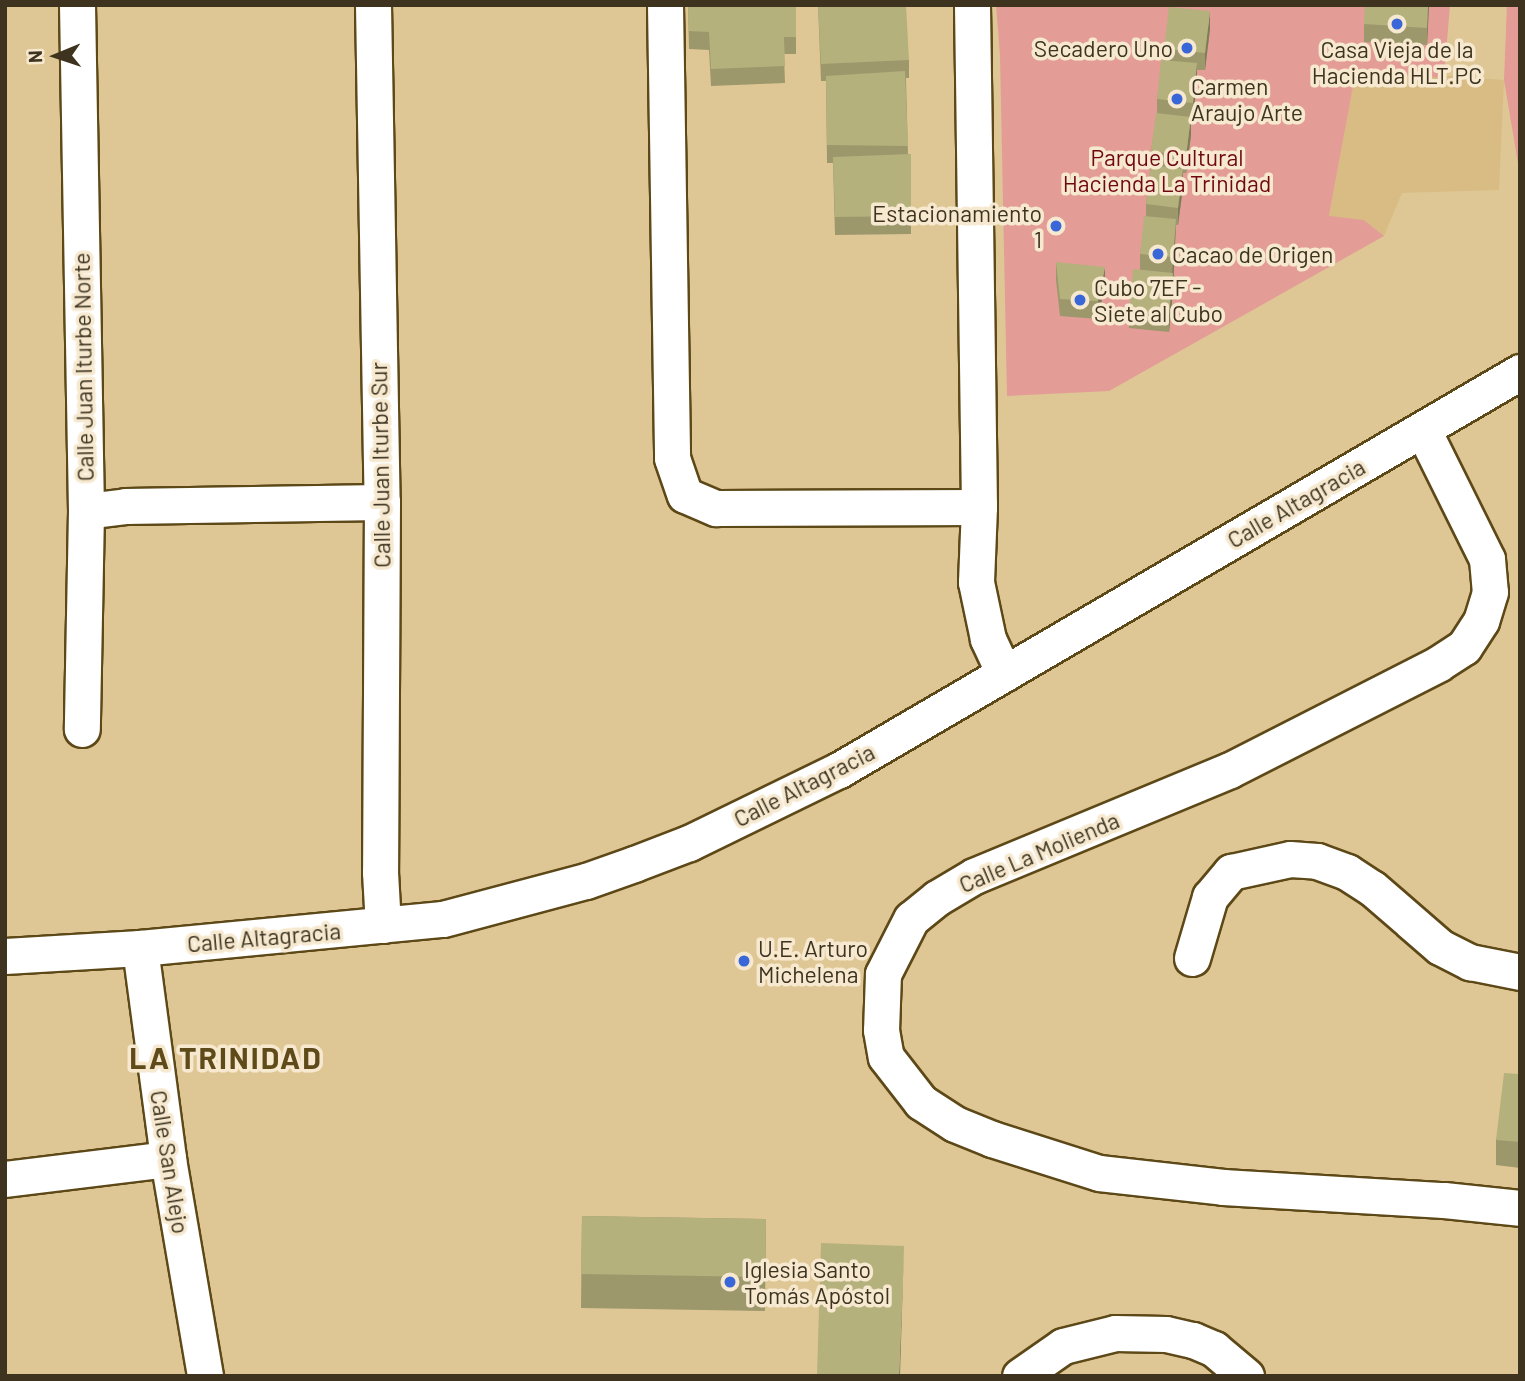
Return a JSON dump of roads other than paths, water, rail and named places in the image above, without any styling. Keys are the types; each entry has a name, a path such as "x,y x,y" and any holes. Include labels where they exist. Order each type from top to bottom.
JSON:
{"street":[{"name":"Calle Juan Iturbe Norte","path":"77,5 86,511 82,729"},
{"name":"Calle Juan Iturbe Sur","path":"373,5 382,502 380,872 383,925"},
{"path":"665,5 672,458 685,495 716,508 979,507"},
{"path":"972,5 979,507 976,582 988,639 1004,673"},
{"name":"Calle Altagracia","path":"5,956 140,948 443,919 586,881 689,842 839,770 1520,372"},
{"name":"Calle La Molienda","path":"1423,430 1487,559 1490,592 1481,621 1464,646 1438,664 1230,770 974,876 937,898 911,919 883,974 881,1030 886,1057 921,1102 955,1124 992,1139 1099,1173 1223,1187 1444,1200 1520,1208"},
{"path":"86,511 125,506 382,502"},
{"path":"1192,958 1209,897 1231,872 1290,859 1317,861 1347,872 1372,888 1440,947 1470,962 1520,972"},
{"name":"Calle San Alejo","path":"140,948 168,1159 205,1376"},
{"path":"5,1179 168,1159"},
{"path":"1020,1376 1063,1346 1115,1332 1166,1334 1193,1340 1214,1349 1246,1376"},
{"path":"205,1376 217,1376"}],"place":[{"name":"Casa Vieja de la Hacienda HLT.PC","path":"1397,24"},
{"name":"Secadero Uno","path":"1187,48"},
{"name":"Carmen Araujo Arte","path":"1177,99"},
{"name":"Estacionamiento 1","path":"1056,226"},
{"name":"Cacao de Origen","path":"1158,254"},
{"name":"Cubo 7EF - Siete al Cubo","path":"1080,300"},
{"name":"U.E. Arturo Michelena","path":"744,961"},
{"name":"Iglesia Santo Tomás Apóstol","path":"730,1282"}],"district":[{"name":"LA TRINIDAD","path":"226,1057"}],"park label":[{"name":"Parque Cultural Hacienda La Trinidad","path":"1167,170"}]}
